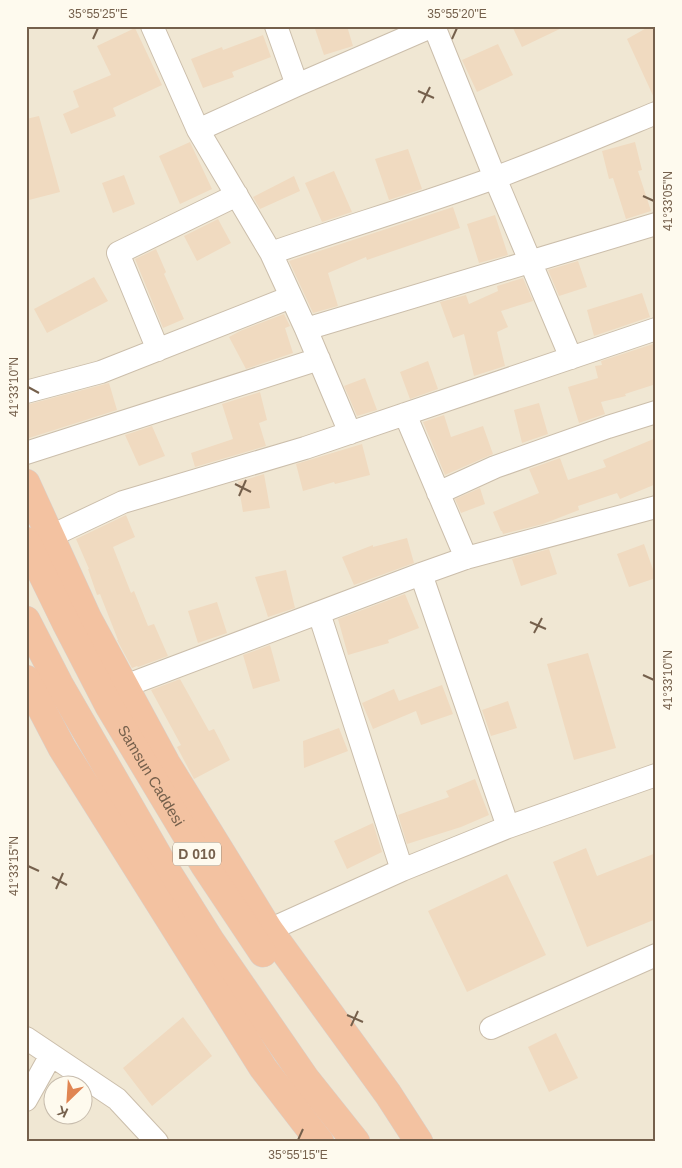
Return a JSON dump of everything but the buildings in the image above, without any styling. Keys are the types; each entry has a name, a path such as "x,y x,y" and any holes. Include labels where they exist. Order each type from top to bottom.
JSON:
{"highway":[{"path":"26,483 38,539 88,619 166,763 269,930 388,1094 419,1142"},
{"name":"Samsun Caddesi","path":"38,539 109,706 205,866 263,953 377,1108 406,1142"},
{"name":"D 010","path":"26,620 64,693 168,873 210,940 300,1070 356,1142"},
{"path":"28,687 62,748 263,1068 320,1142"}],"street":[{"path":"152,26 198,130 271,253 306,329 350,433"},
{"path":"276,26 297,85"},
{"path":"198,130 433,26 571,358"},
{"path":"271,253 495,178 656,113"},
{"path":"158,350 118,253 237,195"},
{"path":"306,329 656,224"},
{"path":"26,392 101,372 291,297"},
{"path":"38,539 123,502 305,448 656,329"},
{"path":"26,453 319,359"},
{"path":"438,493 495,467 656,412"},
{"path":"405,414 466,558"},
{"path":"125,686 466,558 656,507"},
{"path":"421,574 508,827"},
{"path":"319,613 402,870"},
{"path":"269,930 402,870 508,827 656,775"},
{"path":"491,1028 656,955"},
{"path":"26,1038 117,1099 157,1142"},
{"path":"26,1100 52,1055"}],"shaded area":[{"path":"26,26 656,26 656,1142 26,1142"}]}
